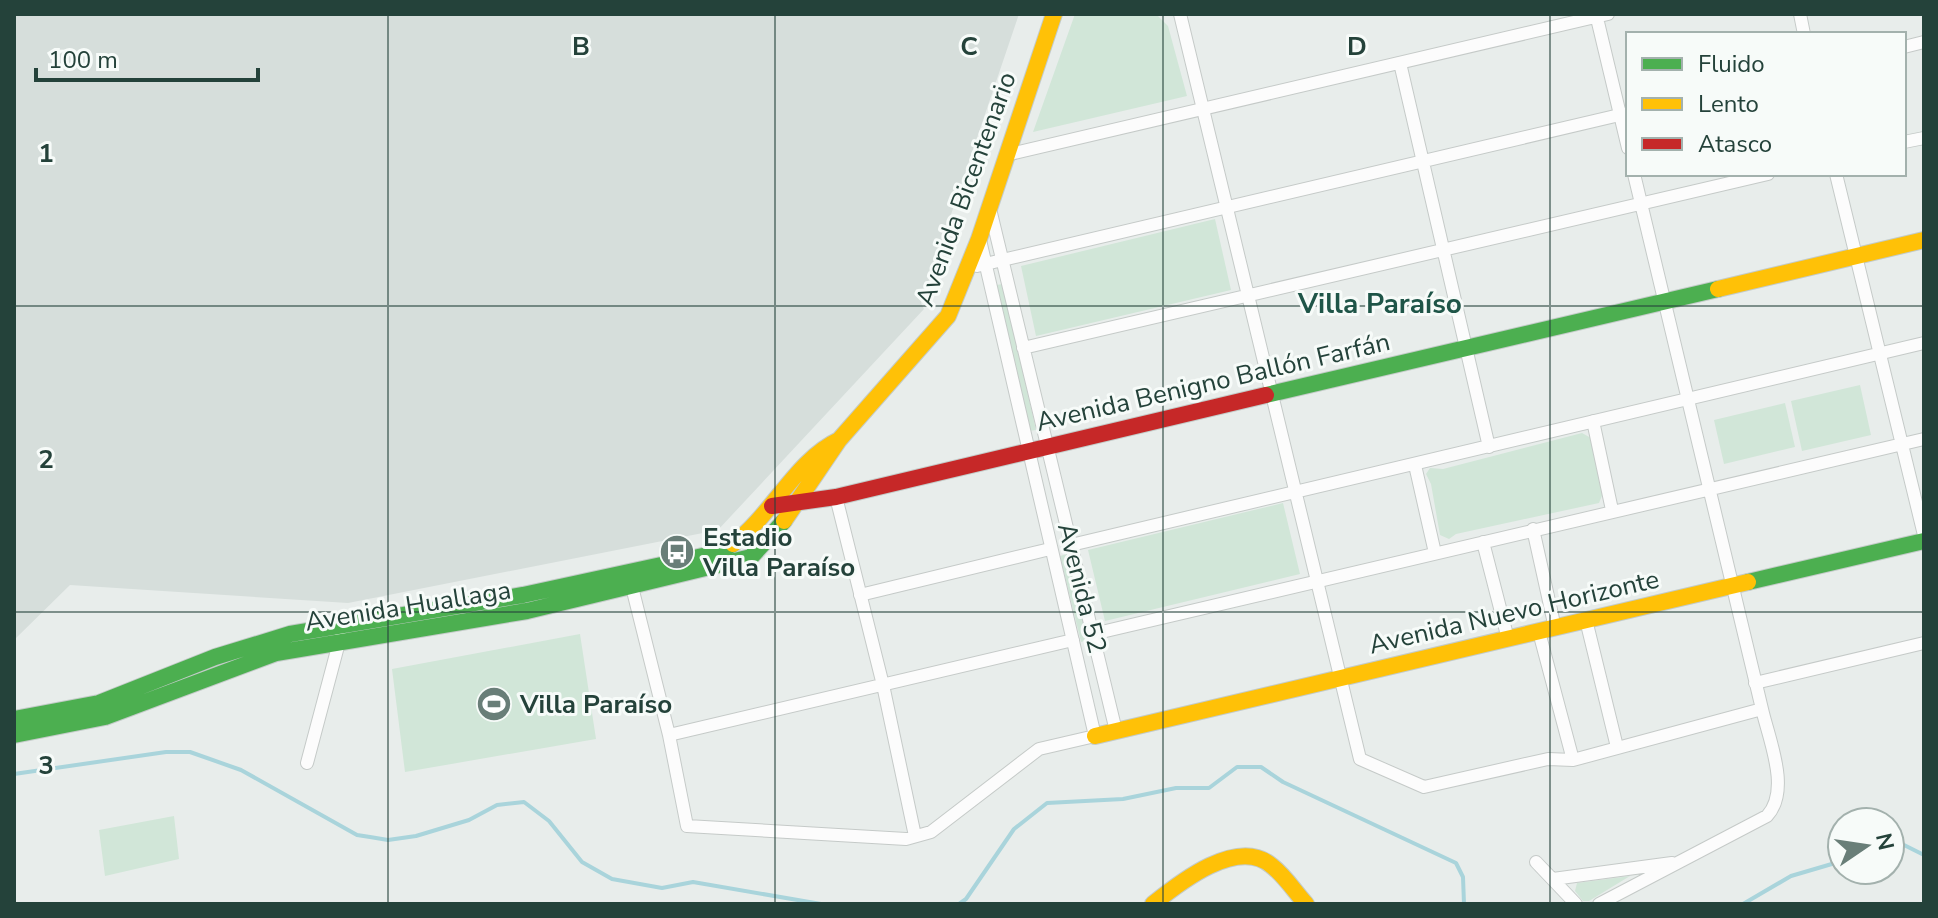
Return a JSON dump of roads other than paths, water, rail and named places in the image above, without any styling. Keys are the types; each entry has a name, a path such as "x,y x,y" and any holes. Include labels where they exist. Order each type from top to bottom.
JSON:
{"street":[{"name":"Avenida Bicentenario","path":"793,506 822,469 839,440 940,329 976,266 979,239 1054,14"},
{"path":"1180,14 1360,759 1424,787 1548,759 1573,760 1762,709"},
{"path":"630,579 669,735 687,826 906,839 931,832 1039,749 1095,736 1027,450 976,266 1624,114 1601,15 1006,155"},
{"path":"1400,63 1489,447"},
{"path":"1599,904 1767,816 1774,808 1777,781 1634,176"},
{"path":"1023,348 1760,176"},
{"path":"1836,176 1924,538"},
{"name":"Avenida 52","path":"989,207 1116,731"},
{"name":"Avenida Benigno Ballón Farfán","path":"772,506 793,506 836,497 1924,240"},
{"path":"1071,545 1924,343"},
{"path":"1593,421 1612,510"},
{"path":"1093,634 1924,439"},
{"name":"Avenida Bicentenario","path":"772,506 822,448 839,440"},
{"path":"1415,465 1435,553"},
{"path":"836,497 883,685 915,836"},
{"name":"Avenida Huallaga","path":"14,719 99,703 254,643 527,611 726,549 744,538 772,506"},
{"name":"Avenida Huallaga","path":"630,579 751,557 774,534 793,506"},
{"path":"1533,529 1547,630 1573,760"},
{"name":"Avenida Nuevo Horizonte","path":"1095,736 1924,538"},
{"path":"1483,542 1508,639"},
{"path":"860,595 1050,549"},
{"path":"1586,620 1617,747"},
{"path":"307,763 342,634"},
{"name":"Avenida Huallaga","path":"14,735 105,717 255,659 342,634"},
{"path":"669,735 1073,640"},
{"path":"1755,683 1924,643"},
{"path":"1153,904 1195,871 1237,858 1270,863 1303,903"},
{"path":"1553,879 1683,861"},
{"path":"1536,862 1576,904"}],"waterway":[{"path":"14,774 166,752 190,752 241,770 357,835 388,840 416,836 469,820 497,805 524,802 549,821 582,862 612,879 662,888 693,882 821,904"},
{"path":"959,904 966,899 1014,829 1047,803 1123,799 1176,788 1209,788 1237,767 1261,767 1283,782 1456,863 1463,877 1464,904"},
{"path":"1906,846 1924,855"},
{"path":"1743,904 1791,876 1826,866"}],"place":[{"name":"Estadio Villa Paraíso","path":"677,552"},
{"name":"Villa Paraíso","path":"494,704"}],"district":[{"name":"Villa Paraíso","path":"1380,304"}]}
